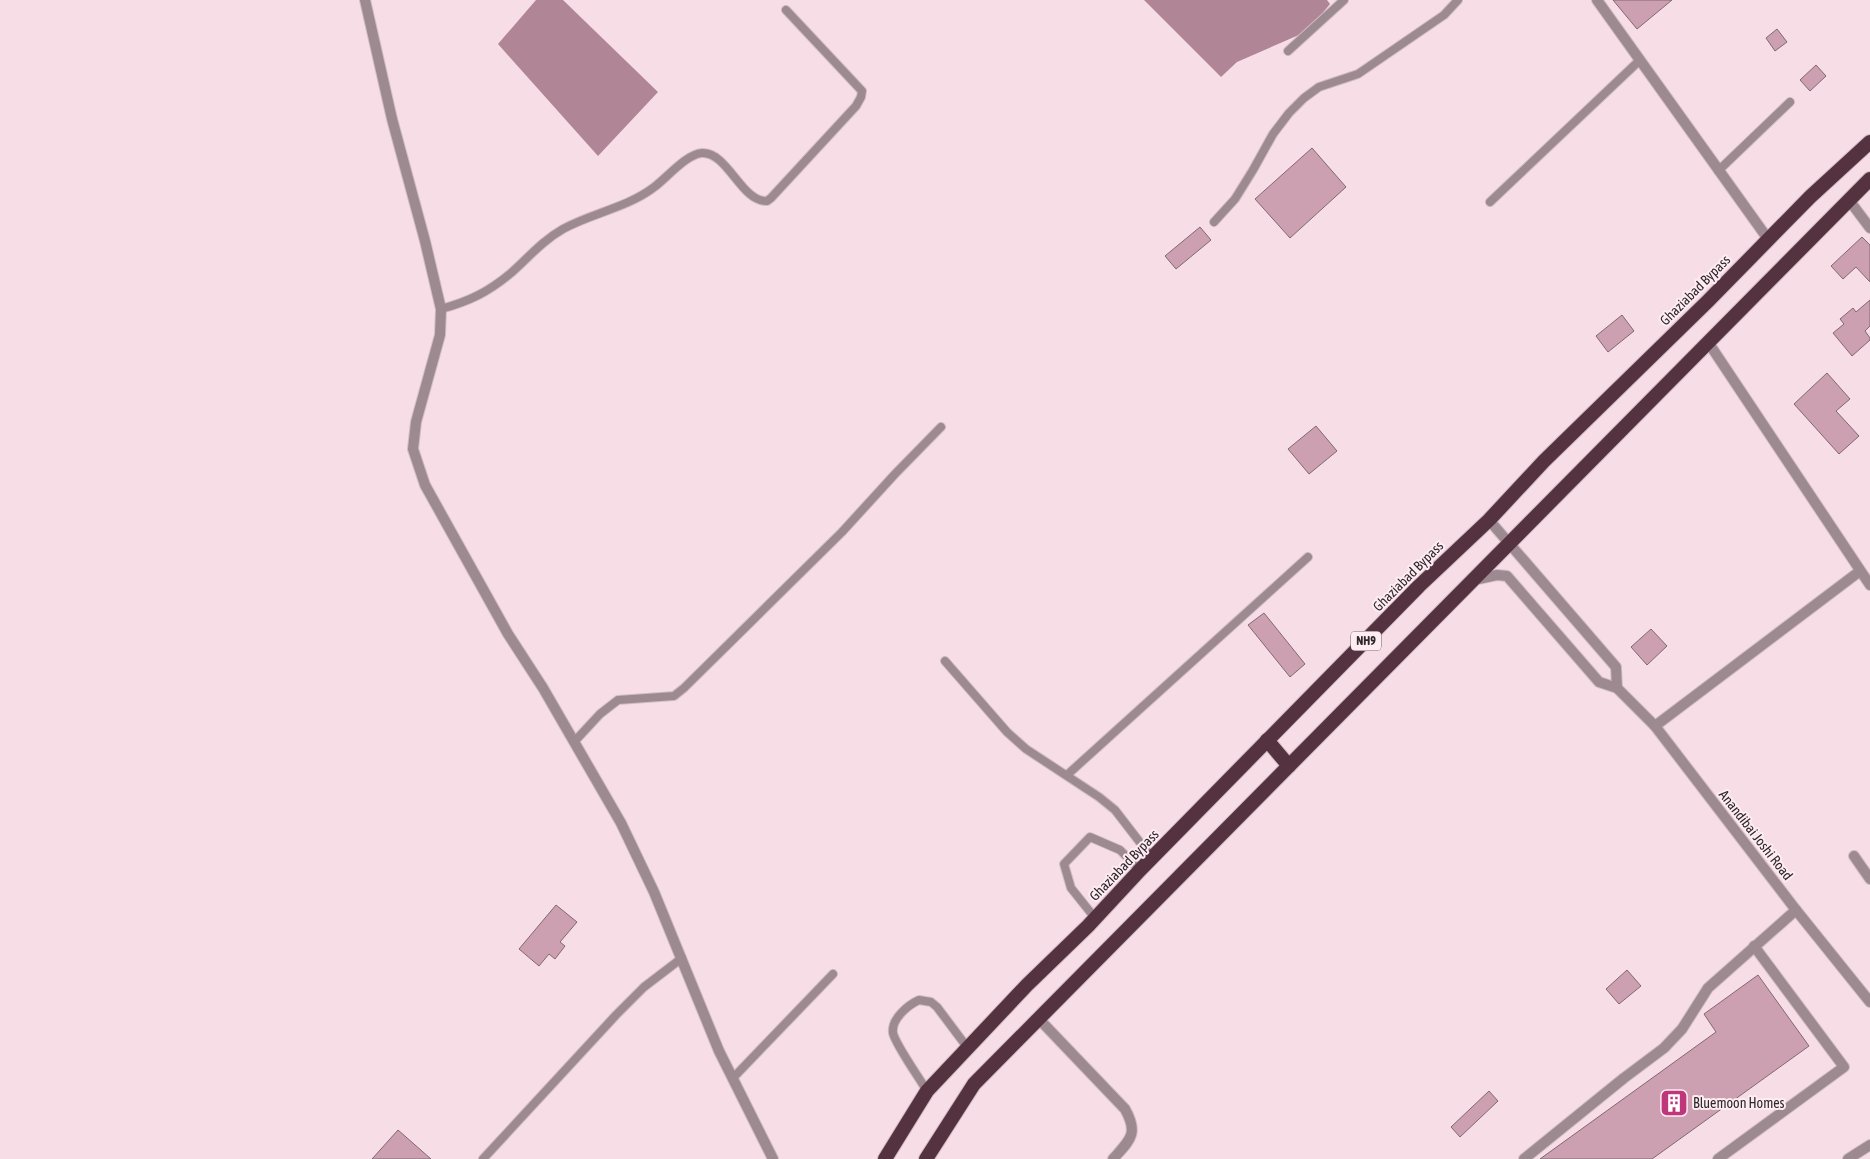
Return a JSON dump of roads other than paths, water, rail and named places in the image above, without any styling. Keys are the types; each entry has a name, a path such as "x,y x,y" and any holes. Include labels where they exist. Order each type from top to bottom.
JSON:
{"highway":[{"name":"Ghaziabad Bypass","path":"885,1159 927,1091 1027,985 1095,918 1419,586 1489,520 1544,461 1708,301 1810,197 1870,142"},
{"name":"NH9","path":"926,1159 974,1084 1870,178"},
{"path":"1267,740 1289,766"}],"street":[{"path":"365,0 392,119 441,309 440,335 416,422 413,449 425,485 508,634 621,823 654,892 719,1051 773,1159"},
{"path":"1598,0 1768,239"},
{"path":"1849,200 1870,228"},
{"path":"1708,342 1870,585"},
{"path":"1489,520 1616,667 1617,688"},
{"path":"1655,726 1860,571"},
{"name":"Anandibai Joshi Road","path":"1473,580 1497,575 1507,576 1599,682 1617,688 1655,726 1796,910 1870,1002"},
{"path":"1854,856 1870,879"},
{"path":"1524,1159 1664,1048 1682,1030 1708,988 1796,910"},
{"path":"1718,1159 1844,1067 1754,946"},
{"path":"1039,1019 1125,1109 1132,1122 1133,1131 1128,1143 1113,1159"},
{"path":"1848,1159 1870,1145"}],"lane":[{"path":"1288,51 1344,0"},
{"path":"1214,222 1235,199 1273,134 1289,113 1304,98 1319,87 1358,74 1444,15 1458,0"},
{"path":"441,309 475,298 511,273 541,244 563,229 635,199 652,189 688,159 699,154 704,153 716,158 758,199 767,200 771,198 856,106 862,91 786,10"},
{"path":"1490,202 1640,60"},
{"path":"1718,171 1790,102"},
{"path":"574,742 600,714 618,700 674,696 684,688 842,532 941,427"},
{"path":"1067,775 1308,557"},
{"path":"945,661 1007,732 1026,749 1067,775 1115,810 1152,858"},
{"path":"1095,918 1071,888 1064,864 1090,837 1120,850 1140,870"},
{"path":"483,1159 616,1015 644,987 682,958"},
{"path":"733,1078 833,974"},
{"path":"927,1091 898,1044 893,1032 895,1022 902,1012 919,1000 931,1002 937,1007 967,1047"}],"place":[{"name":"Bluemoon Homes","path":"1674,1103"}]}
